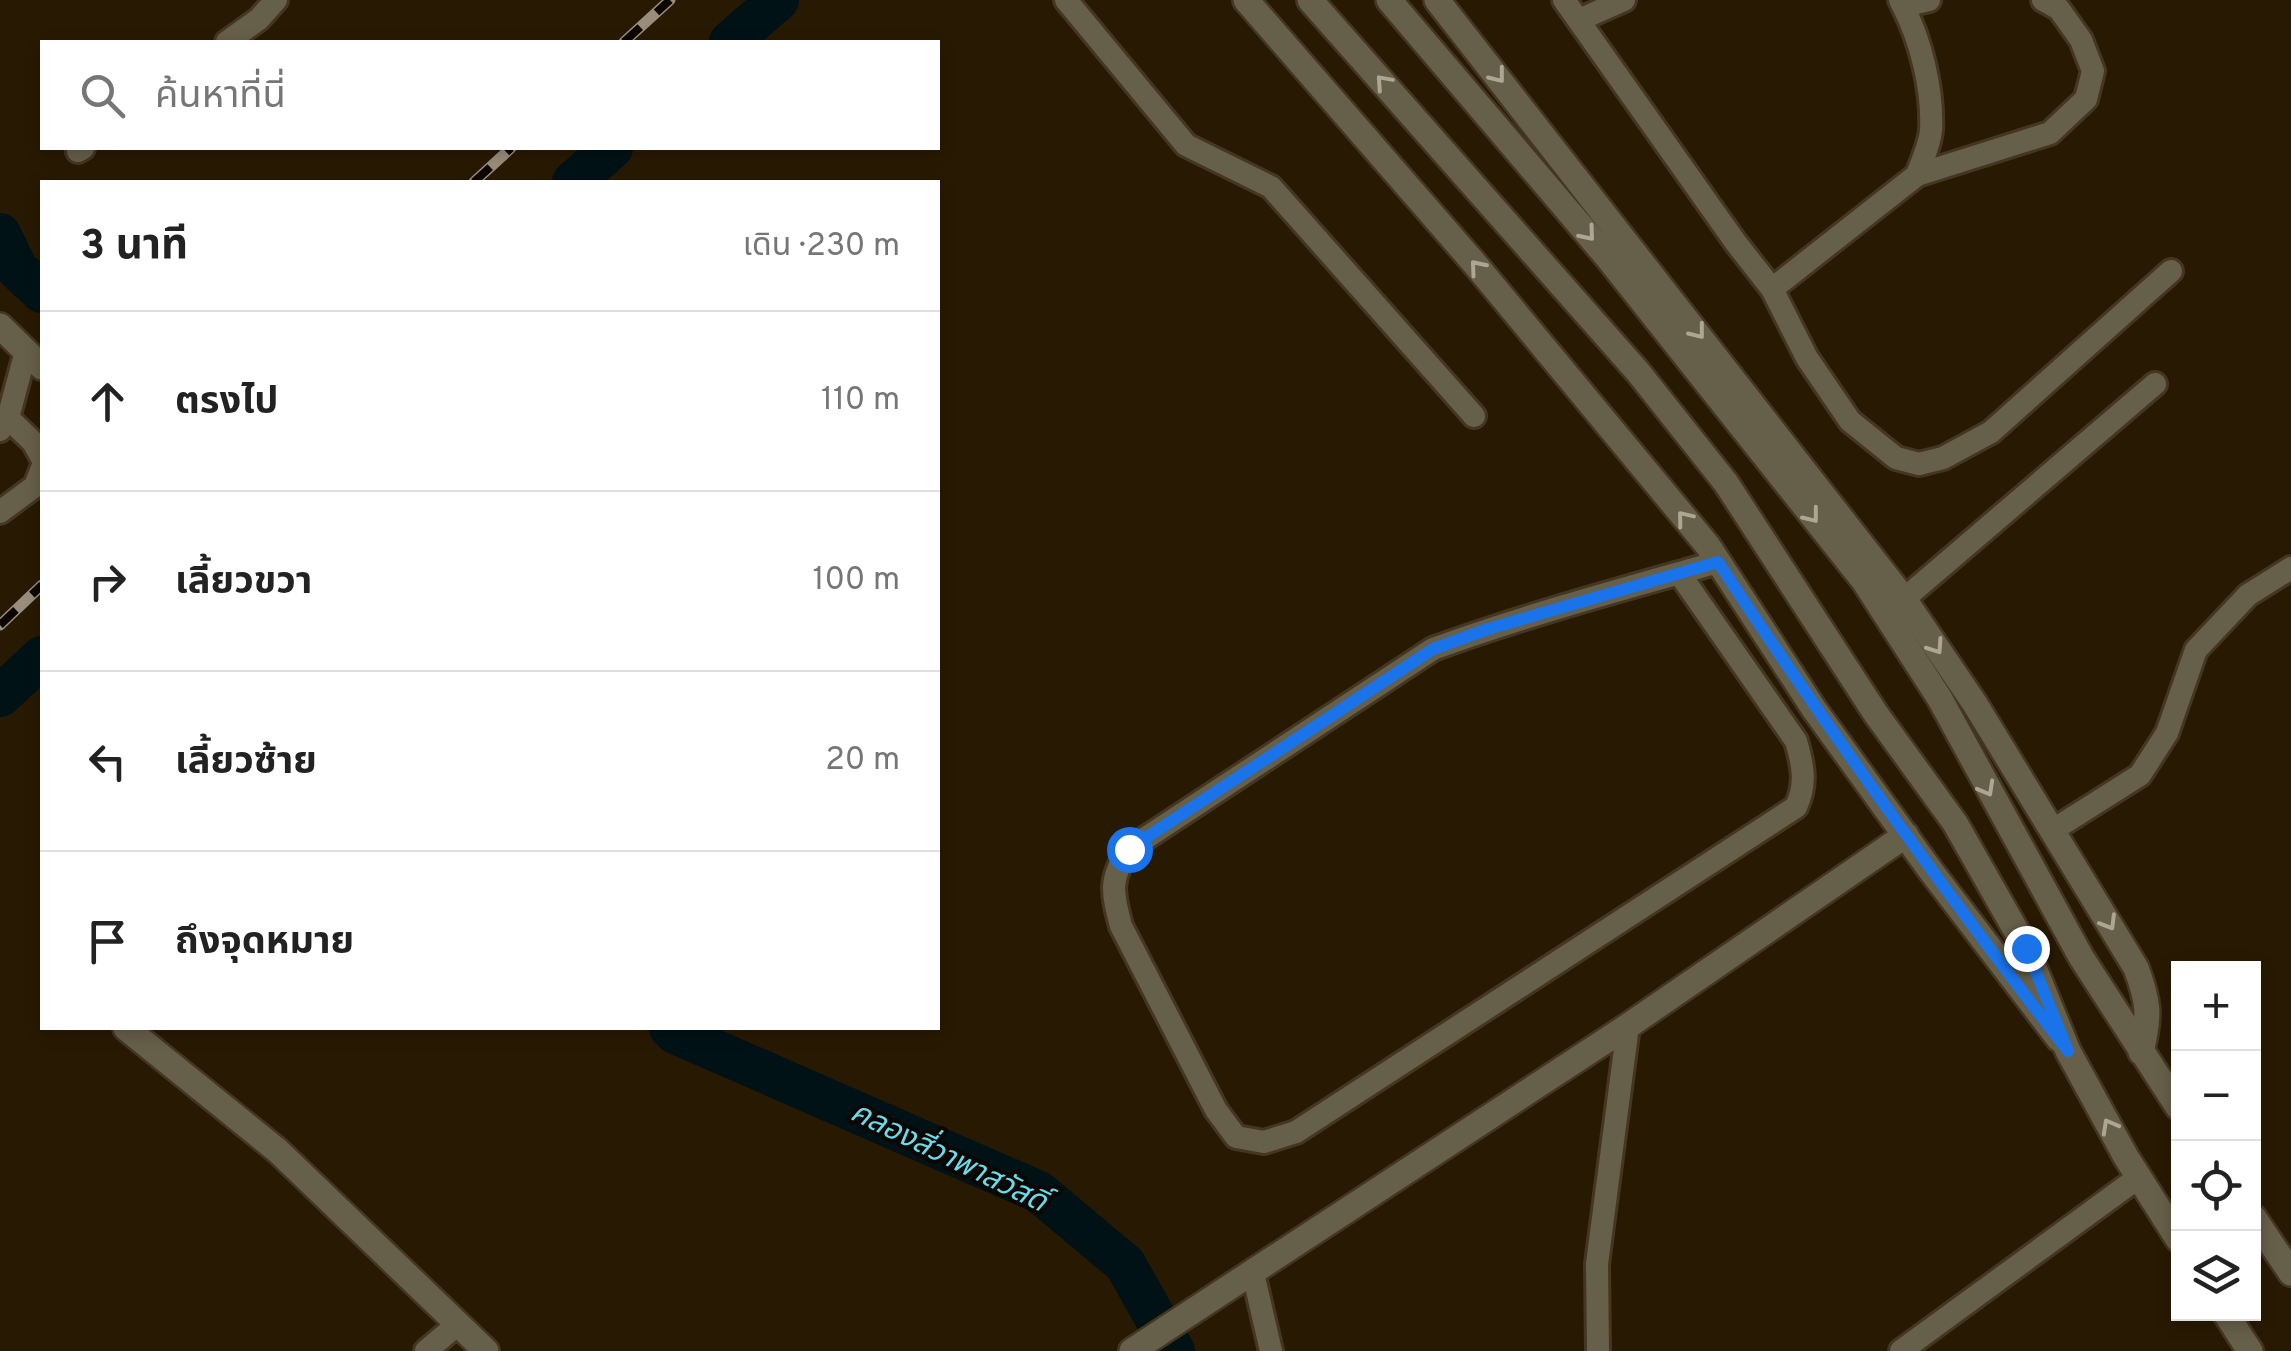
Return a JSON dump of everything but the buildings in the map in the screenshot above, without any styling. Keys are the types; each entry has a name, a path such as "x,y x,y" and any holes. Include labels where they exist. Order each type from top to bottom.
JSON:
{"street":[{"path":"1246,0 1475,264 1718,562 1814,709 2068,1051"},
{"path":"1310,0 1638,372 1726,483 1876,714 1954,824 2026,948 2068,1051 2173,1231"},
{"path":"1388,0 1608,258 1864,581 1940,699 2081,957 2171,1097"},
{"path":"1446,3 1904,599 1975,704 2142,984 2148,999 2148,1023 2141,1052"},
{"path":"0,326 34,359"},
{"path":"1132,1351 1628,1026 1906,836"},
{"path":"128,1030 278,1151 486,1351"},
{"path":"2261,1228 2291,1273"},
{"path":"2231,1321 2250,1351"}],"lane":[{"path":"230,40 259,19 276,0"},
{"path":"1066,0 1186,145 1271,186 1474,416"},
{"path":"1564,0 1772,289 1806,358 1850,421 1896,458 1919,464 1944,458 1991,432 2171,271"},
{"path":"1578,20 1624,0"},
{"path":"1918,175 1931,132 1927,89 1914,28 1902,3 1929,0"},
{"path":"1772,289 1918,175 2050,132 2086,99 2093,71 2081,40 2059,10 2043,0"},
{"path":"34,359 4,424 34,442 40,454"},
{"path":"1904,599 2155,384"},
{"path":"0,512 36,486 40,474"},
{"path":"1679,573 1796,741 1803,763 1804,790 1796,808 1296,1132 1264,1142 1236,1136 1216,1110 1121,926 1114,898 1114,872 1129,849 1433,649 1488,629 1679,573 1718,562"},
{"path":"2053,830 2140,776 2167,733 2196,650 2248,595 2291,568"},
{"path":"1598,1351 1597,1264 1628,1026"},
{"path":"1902,1351 2139,1177"},
{"path":"1253,1273 1271,1351"},
{"path":"426,1351 458,1324"}],"waterway":[{"path":"732,40 778,0"},
{"path":"575,180 610,150"},
{"name":"คลองสี่วาพาสวัสดิ์","path":"0,234 17,269 40,290"},
{"path":"0,696 40,659"},
{"name":"คลองสี่วาพาสวัสดิ์","path":"672,1030 1039,1192 1125,1264 1174,1351"}],"railway":[{"path":"626,40 670,0"},
{"path":"476,180 509,150"},
{"path":"0,625 40,587"}],"route":[{"path":"1129,849 1433,649 1488,629 1718,562 1814,709 1931,872 2068,1051 2026,948"}]}
